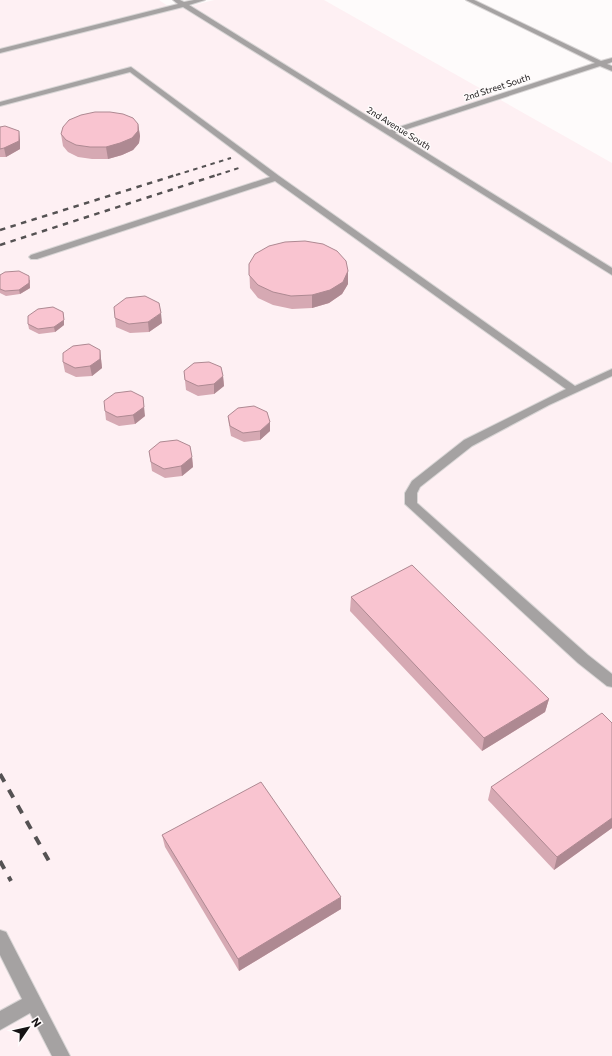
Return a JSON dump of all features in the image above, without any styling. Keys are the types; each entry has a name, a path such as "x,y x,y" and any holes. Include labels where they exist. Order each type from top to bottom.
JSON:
{"street":[{"name":"2nd Avenue South","path":"176,0 612,272"},
{"path":"0,51 202,0"},
{"path":"469,0 612,69"},
{"name":"2nd Street South","path":"389,133 612,60"},
{"path":"0,104 131,70 276,178 574,390"},
{"path":"34,257 276,178"},
{"path":"612,372 545,403 468,443 416,484 411,493 411,504 577,653 612,682"},
{"path":"0,938 61,1056"},
{"path":"0,1021 33,1002"}],"shaded area":[{"path":"0,0 159,0 174,10 214,0 324,0 612,163 612,1056 0,1056"}],"building":[{"path":"95,112 123,114 133,118 138,124 138,131 132,138 106,147 76,145 66,140 61,134 63,127 69,120 81,115"},
{"path":"5,126 19,131 19,141 0,149 0,127"},
{"path":"305,241 323,244 337,251 346,261 348,271 343,282 330,290 312,295 291,296 273,292 258,285 249,275 249,264 255,254 269,246 285,242"},
{"path":"19,271 29,276 29,283 19,290 5,291 0,289 0,275 5,272"},
{"path":"145,296 159,303 161,313 148,322 129,324 115,318 114,307 126,298"},
{"path":"53,307 63,312 64,320 54,327 38,329 28,324 28,316 38,309"},
{"path":"89,344 100,350 100,359 90,366 75,368 63,362 63,353 73,346"},
{"path":"209,362 221,367 223,376 214,384 198,386 185,380 184,371 194,363"},
{"path":"131,391 143,397 144,407 133,415 117,417 105,411 104,401 115,393"},
{"path":"254,406 267,412 270,422 260,431 243,433 230,426 228,416 238,408"},
{"path":"177,440 190,446 192,457 181,466 164,469 151,462 149,451 160,442"},
{"path":"412,565 549,699 484,738 351,597"},
{"path":"602,713 612,723 612,818 557,857 491,787"},
{"path":"261,782 341,897 238,959 162,835"}],"railway":[{"path":"176,175 231,158"},
{"path":"217,175 242,167"},
{"path":"0,230 179,174"},
{"path":"0,245 220,174"},
{"path":"0,774 49,861"},
{"path":"0,861 11,881"}]}
